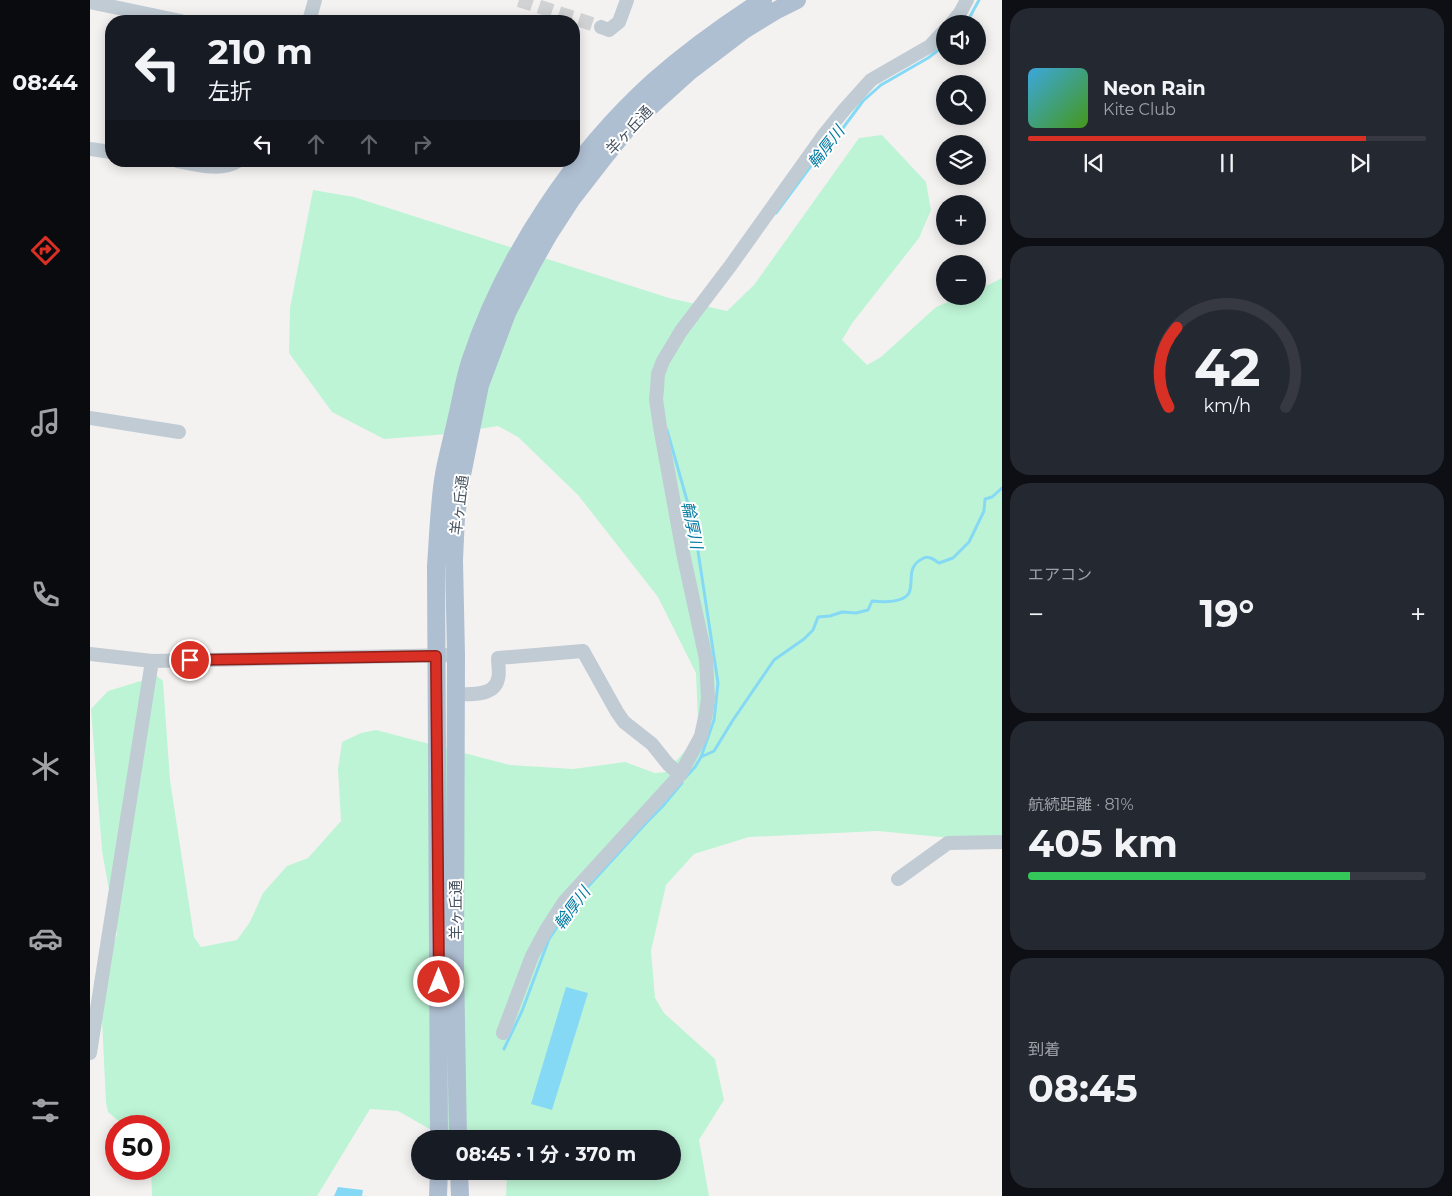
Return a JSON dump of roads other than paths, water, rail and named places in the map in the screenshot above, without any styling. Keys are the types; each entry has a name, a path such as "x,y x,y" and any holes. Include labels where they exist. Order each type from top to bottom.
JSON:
{"main road":[{"name":"羊ヶ丘通","path":"580,162 621,113 653,82 684,55 724,25 763,0"},
{"name":"羊ヶ丘通","path":"458,1130 455,965 456,655 454,560 456,516 462,475 480,385 506,313 549,234 571,200 631,124 690,71 744,30 797,0"},
{"name":"羊ヶ丘通","path":"439,1130 436,566 443,479 471,360 489,313 531,231 559,188 576,167"},
{"path":"438,1196 439,1180"},
{"path":"459,1180 460,1196"}],"street":[{"path":"311,15 315,0"},
{"path":"601,27 609,30 619,22 627,0"},
{"path":"958,15 967,0"},
{"path":"90,2 152,15"},
{"path":"503,1033 532,956 564,902 680,775 701,736 708,698 706,659 683,553 660,427 656,399 658,374 663,361 681,330 844,110 871,80 930,46 936,40"},
{"path":"90,149 105,151"},
{"path":"90,418 179,432"},
{"path":"456,694 483,693 490,689 499,678 498,658 583,651 624,722 652,744 668,764 680,775"},
{"path":"90,654 152,661 456,655"},
{"path":"90,1053 152,661"},
{"path":"898,879 948,843 1002,842"}],"water":[{"path":"566,987 588,993 552,1110 531,1104"},
{"path":"338,1187 363,1190 362,1196 334,1196"}],"waterway":[{"name":"輪厚川","path":"971,15 979,0"},
{"name":"輪厚川","path":"776,213 816,159 834,140 863,101 881,85 936,52"},
{"name":"輪厚川","path":"667,430 694,525 718,683 714,720 701,757 685,778"},
{"path":"701,757 714,751 774,660 804,639 813,630 818,617 842,612 856,613 868,610 872,601 881,602 902,599 909,593 912,570 917,562 926,557 939,563 953,558 969,542 984,511 985,499 992,497 1002,488"},
{"name":"輪厚川","path":"504,1049 522,1011 549,939 574,902 682,783"}],"tunnel":[{"path":"519,0 565,15"},
{"path":"580,20 601,27"}]}
